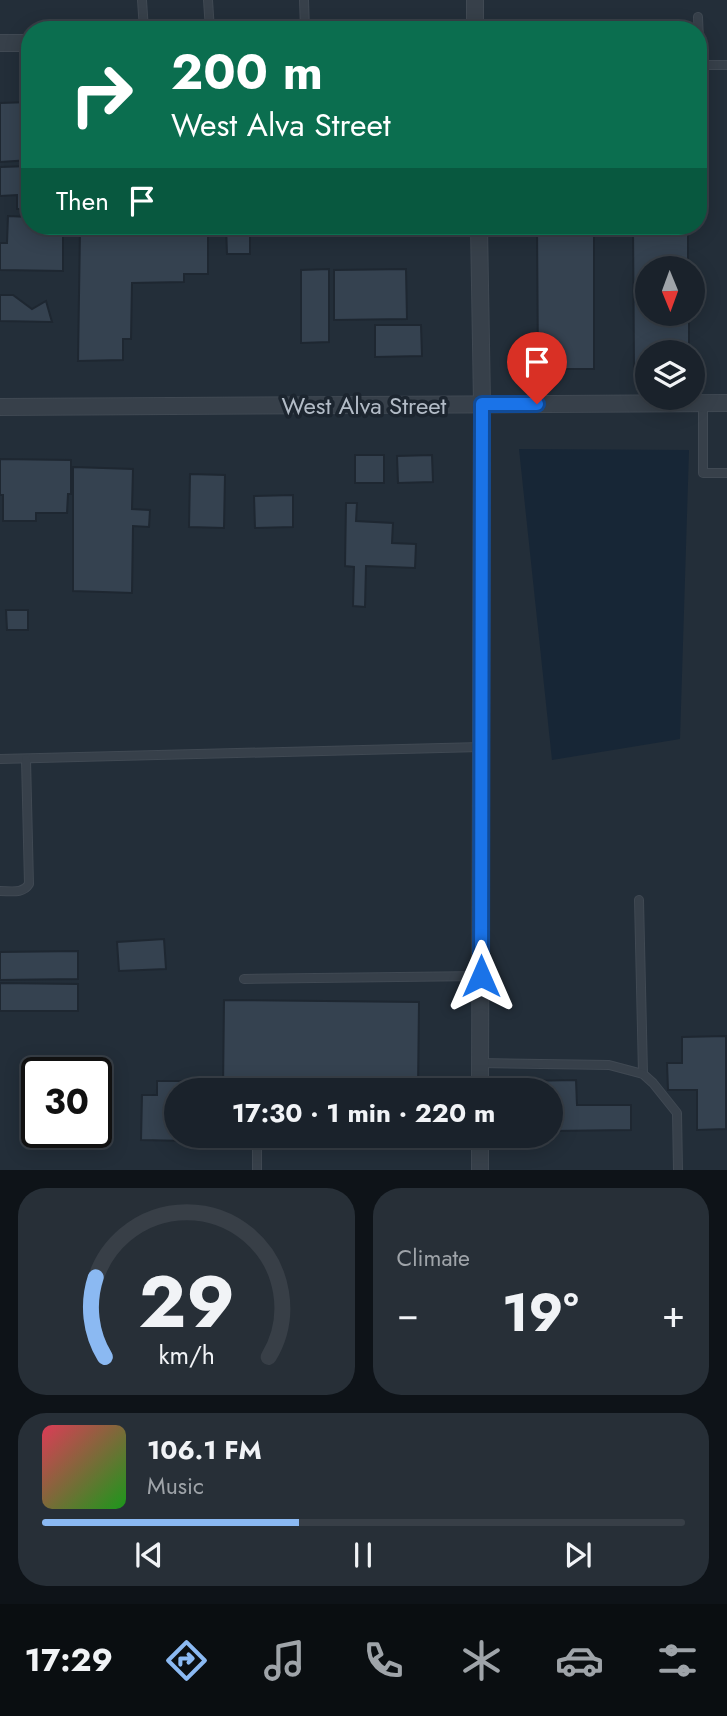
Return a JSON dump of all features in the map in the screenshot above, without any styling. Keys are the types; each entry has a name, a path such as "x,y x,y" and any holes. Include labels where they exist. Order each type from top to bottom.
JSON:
{"street":[{"path":"475,0 475,21"},
{"path":"0,43 21,43"},
{"path":"479,235 482,404 480,1078"},
{"name":"West Alva Street","path":"0,407 635,403"},
{"name":"West Alva Street","path":"705,403 727,403"},
{"path":"480,1148 480,1170"}],"lane":[{"path":"142,0 143,21"},
{"path":"208,0 209,21"},
{"path":"304,0 305,21"},
{"path":"698,17 698,21"},
{"path":"707,65 727,65"},
{"path":"703,410 703,473 727,473"},
{"path":"0,759 481,747"},
{"path":"0,891 26,890 29,884 26,759"},
{"path":"639,900 643,1074"},
{"path":"244,979 481,976"},
{"path":"480,1063 609,1065 643,1074 677,1113 678,1170"},
{"path":"257,1148 257,1170"}],"water":[{"path":"519,449 689,450 680,739 552,760"}],"building":[{"path":"21,102 21,161 0,162 0,103"},
{"path":"21,166 21,209 17,209 17,195 0,196 0,167"},
{"path":"8,216 21,217 21,235 63,235 63,271 0,270 0,243 7,243"},
{"path":"80,235 208,235 208,274 184,274 184,282 132,283 131,339 123,339 123,360 78,361"},
{"path":"226,235 250,235 250,254 227,254"},
{"path":"537,235 594,235 594,369 538,369"},
{"path":"633,235 688,235 688,256 635,256 635,326 689,326 689,340 635,340 635,369"},
{"path":"329,269 329,342 301,343 301,270"},
{"path":"406,269 407,319 334,320 334,270"},
{"path":"0,295 13,295 32,309 46,301 52,322 0,321"},
{"path":"375,325 421,325 422,356 375,357"},
{"path":"355,455 384,455 384,483 355,483"},
{"path":"432,455 433,482 398,483 397,456"},
{"path":"0,459 71,460 71,494 68,494 67,513 36,513 36,521 3,521"},
{"path":"73,467 133,469 132,509 150,510 149,527 133,526 132,593 73,591"},
{"path":"190,474 225,475 224,528 189,527"},
{"path":"293,495 293,527 255,528 254,496"},
{"path":"346,503 357,503 356,521 393,523 392,543 416,544 415,568 366,566 365,607 353,606 354,567 345,566"},
{"path":"6,610 28,610 28,630 7,630"},
{"path":"164,939 166,969 119,971 117,942"},
{"path":"78,951 78,979 0,980 0,952"},
{"path":"0,983 78,984 78,1011 0,1011"},
{"path":"224,1000 419,1002 418,1078 223,1078"},
{"path":"726,1036 726,1129 697,1130 697,1090 668,1090 667,1063 682,1063 682,1037"},
{"path":"563,1080 576,1080 577,1105 631,1105 631,1130 563,1131"},
{"path":"157,1081 164,1081 164,1141 141,1140 142,1095 157,1095"}],"route":[{"path":"481,976 482,404 537,404"}]}
